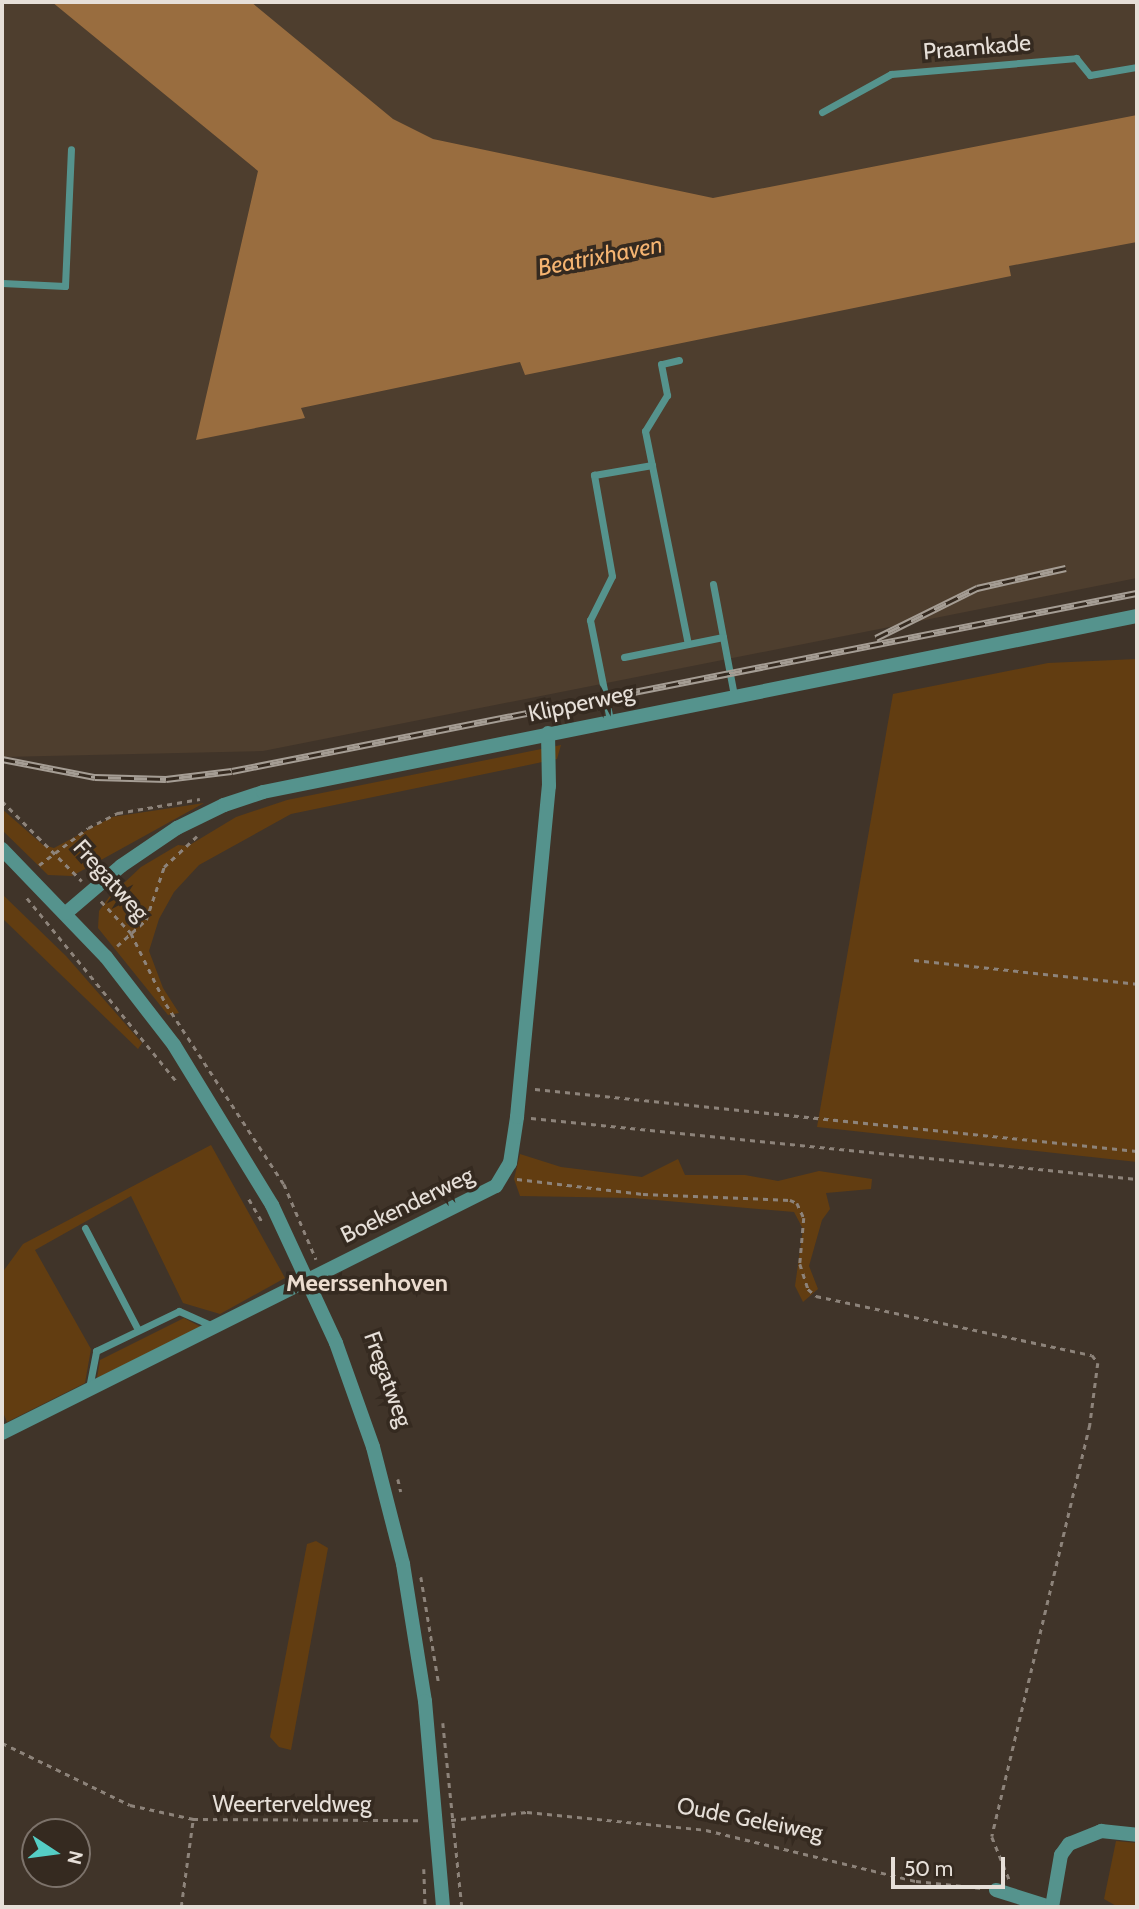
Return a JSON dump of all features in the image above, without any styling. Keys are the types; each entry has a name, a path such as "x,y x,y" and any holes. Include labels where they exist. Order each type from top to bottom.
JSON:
{"street":[{"name":"Klipperweg","path":"66,913 177,828 224,804 283,787 1137,616"},
{"name":"Boekenderweg","path":"2,1433 496,1186 504,1175 517,1117 549,786 548,733"},
{"name":"Fregatweg","path":"2,849 66,913 174,1045 316,1275 395,1524 420,1659 429,1821 443,1907"},
{"path":"996,1890 1051,1907 1061,1855 1069,1844 1101,1831 1137,1835"}],"lane":[{"name":"Praamkade","path":"821,112 891,74 1076,58 1090,75 1137,66"},
{"path":"2,284 65,286 71,149"},
{"path":"679,360 661,364 667,395 645,431 688,644"},
{"path":"610,720 590,620 612,576 594,475 652,466"},
{"path":"713,584 734,695"},
{"path":"624,657 723,637"},
{"path":"85,1228 138,1330"},
{"path":"89,1388 96,1351 138,1330 179,1311 213,1326"}],"path":[{"path":"28,874 55,851 102,820 131,810 197,799 224,804"},
{"name":"Fregatweg","path":"2,801 55,851 131,933 166,1004 289,1194 316,1275"},
{"path":"131,933 146,920 164,867 206,831"},
{"path":"24,893 61,943 150,1043 184,1091"},
{"path":"914,960 1137,984"},
{"path":"519,1088 1137,1151"},
{"path":"517,1117 1137,1179"},
{"path":"504,1175 643,1194 790,1200 797,1203 804,1218 800,1264 808,1289 816,1296 1092,1355 1098,1363 1090,1425 992,1837 1005,1864 1010,1887 1017,1896"},
{"path":"247,1194 265,1228"},
{"path":"395,1470 402,1495"},
{"path":"420,1569 439,1687"},
{"path":"442,1715 462,1907"},
{"path":"2,1743 130,1805 194,1819"},
{"path":"421,1807 429,1821 422,1832"},
{"name":"Oude Geleiweg","path":"429,1821 527,1812 706,1830 916,1881 996,1890"},
{"name":"Weerterveldweg","path":"181,1907 194,1819 429,1821"},
{"path":"423,1857 425,1907"}],"shaded area":[{"name":"Beatrixhaven","path":"2,2 1137,2 1137,578 263,751 2,757"},
{"path":"1137,659 1137,1162 817,1127 893,694 1048,663"},
{"path":"561,745 557,759 291,814 199,865 174,892 159,919 149,951 163,988 179,1013 168,1015 98,928 99,911 109,897 141,867 178,845 188,846 236,817 287,800"},
{"path":"204,803 72,876 48,875 2,830 2,809 43,845 54,848 112,817"},
{"path":"2,894 66,956 142,1043 138,1049 2,918"},
{"path":"211,1145 285,1278 220,1314 183,1303 131,1196 35,1250 91,1349 85,1383 7,1422 2,1410 2,1273 23,1244"},
{"path":"520,1154 561,1167 642,1177 678,1159 685,1175 745,1175 778,1181 819,1171 872,1179 871,1189 826,1193 830,1209 822,1220 809,1266 818,1289 803,1302 795,1286 803,1229 794,1212 633,1198 520,1196 514,1179"},
{"path":"184,1318 201,1327 97,1378 100,1360"},
{"path":"316,1541 328,1548 291,1750 279,1747 270,1737 307,1544"},
{"path":"1116,1841 1137,1843 1137,1907 1118,1907 1104,1899"}],"water":[{"path":"52,2 251,2 393,119 433,139 713,198 1137,115 1137,242 1009,266 1011,276 525,375 520,362 301,408 305,418 196,440 258,171"}],"railway":[{"path":"876,638 977,588 1066,568"},
{"path":"2,759 95,777 166,779 232,771 1137,593"}],"district":[{"name":"Meerssenhoven","path":"367,1283"}]}
